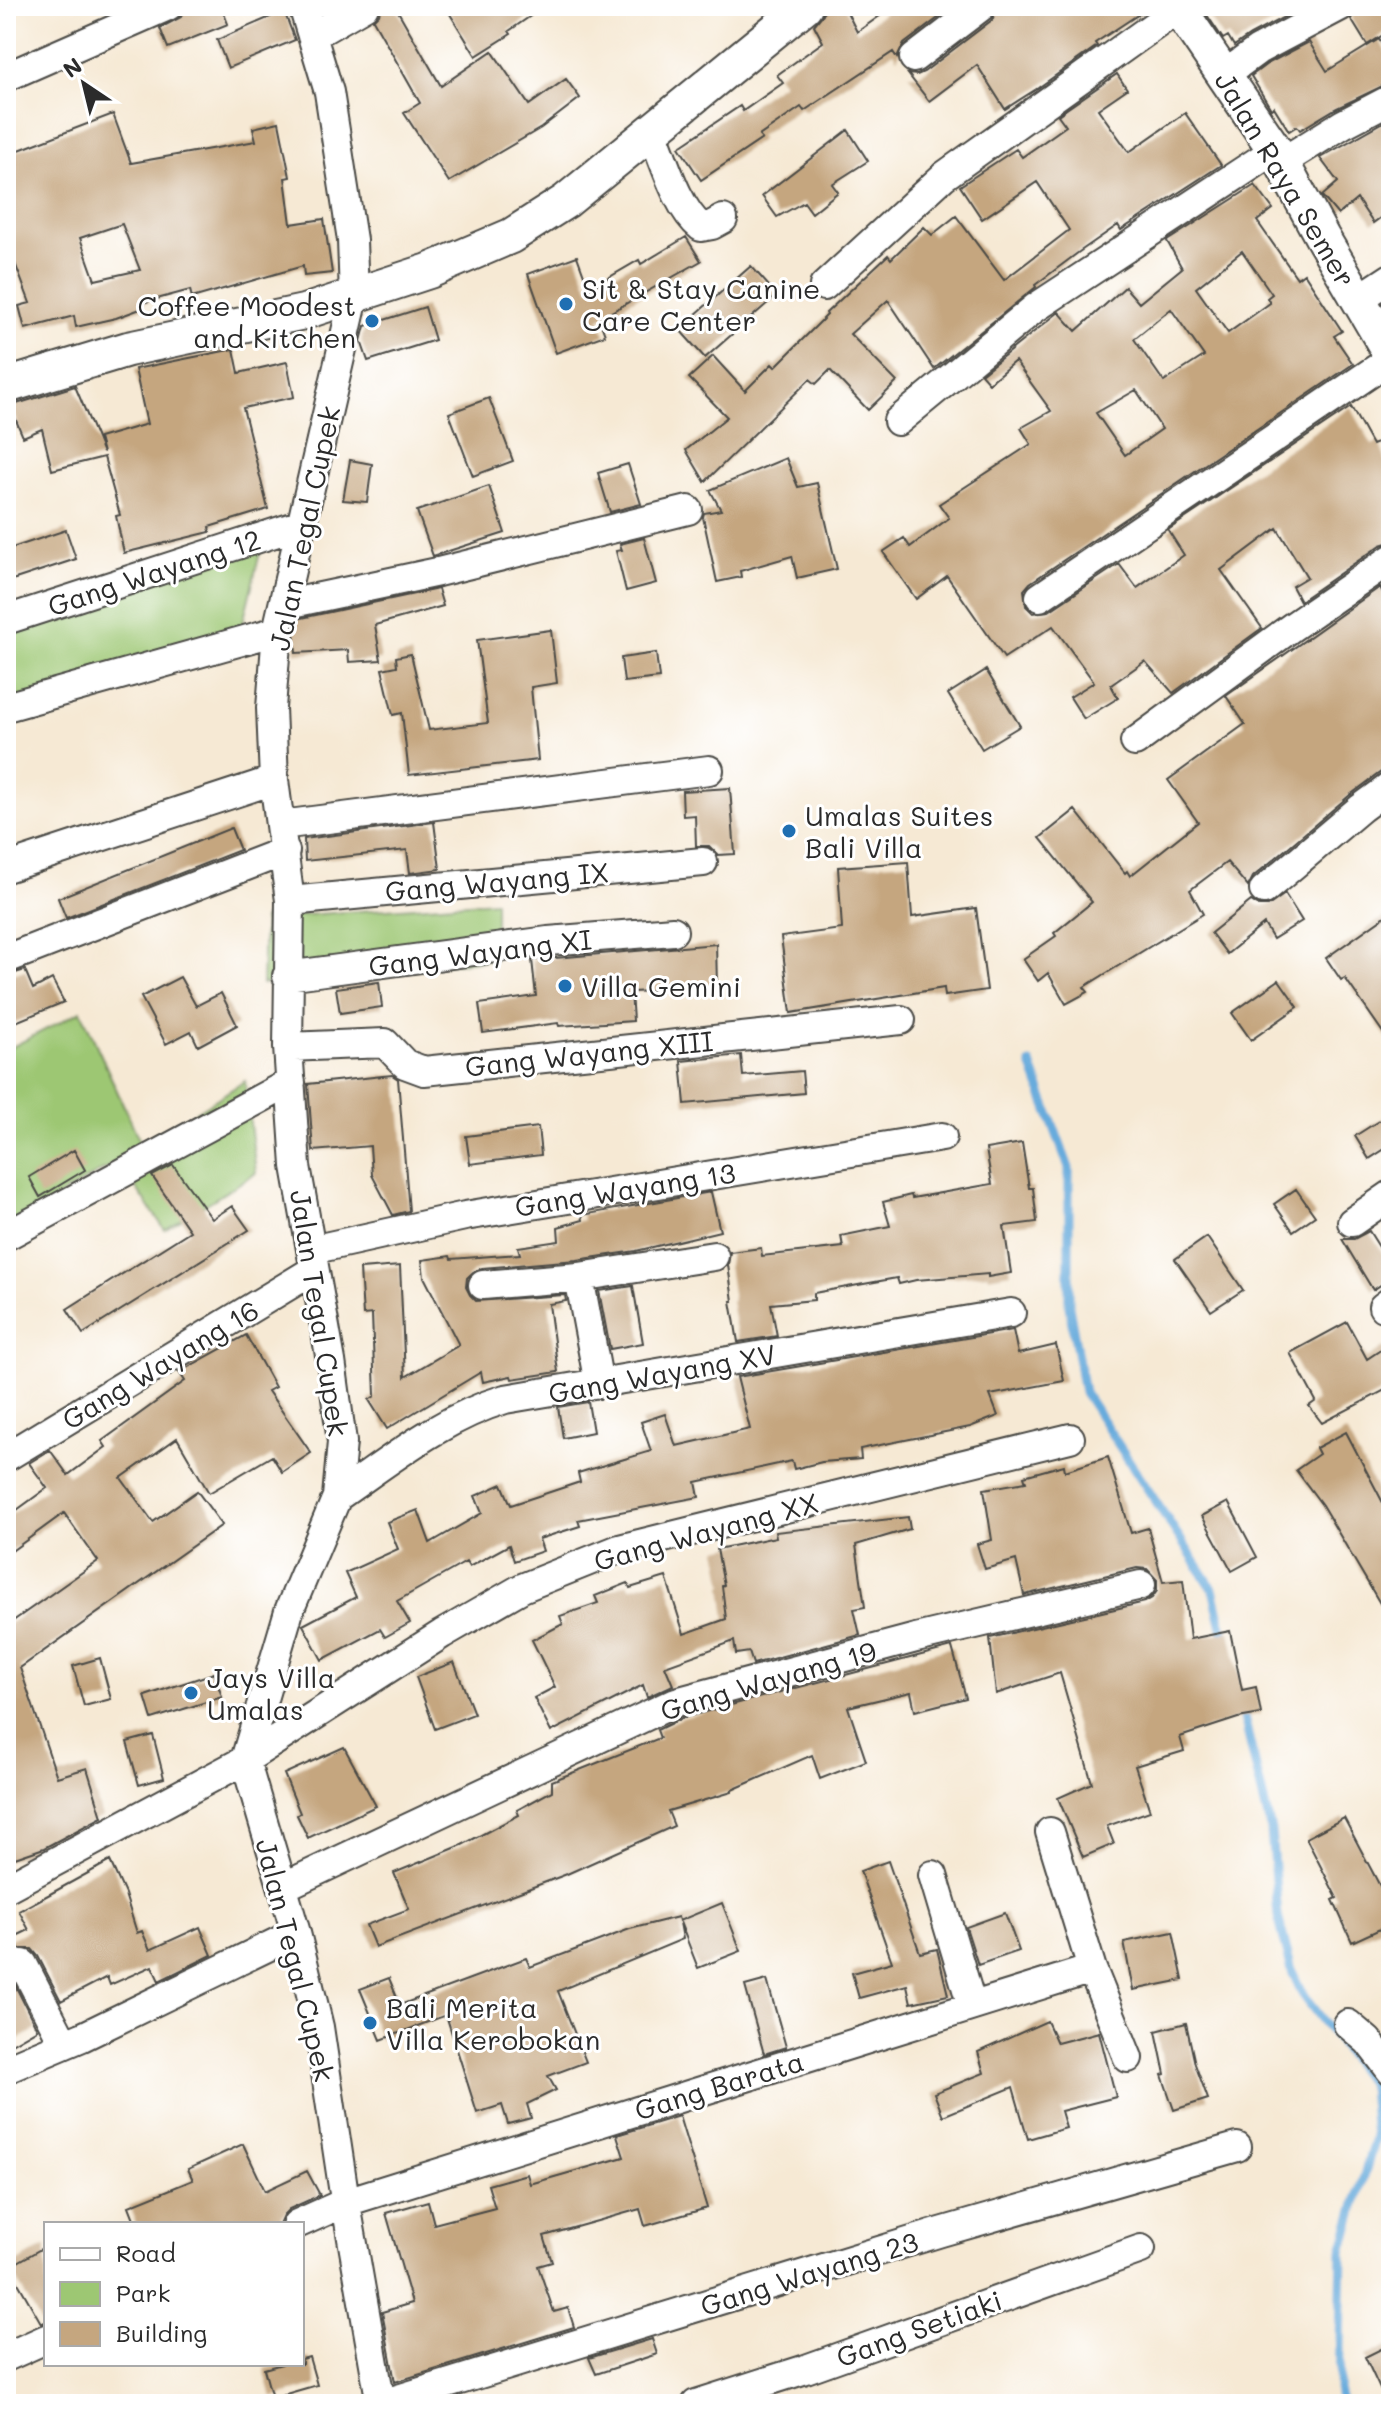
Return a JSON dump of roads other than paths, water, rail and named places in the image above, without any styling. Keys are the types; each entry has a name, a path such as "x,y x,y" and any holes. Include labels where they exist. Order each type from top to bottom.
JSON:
{"street":[{"path":"6,77 168,6"},
{"name":"Jalan Tegal Cupek","path":"303,6 329,92 352,240 354,297 280,618 271,708 274,780 290,901 288,1047 296,1166 342,1442 337,1497 289,1611 245,1760 296,1933 319,2027 381,2404"},
{"path":"312,36 364,6"},
{"path":"6,386 128,349 304,312 429,271 511,236 566,201 805,6"},
{"path":"914,58 982,6"},
{"path":"1224,75 1258,50 1341,6"},
{"path":"824,286 944,176 1178,7"},
{"name":"Jalan Raya Semer","path":"1178,7 1278,156 1391,357"},
{"path":"898,421 992,341 1047,300 1278,156 1391,99"},
{"path":"652,131 685,207 695,221 701,227 723,219"},
{"path":"1359,299 1391,278"},
{"path":"1040,597 1391,357"},
{"path":"6,707 280,618 438,572 688,510"},
{"name":"Gang Wayang 12","path":"6,620 302,524"},
{"path":"1135,742 1391,559"},
{"path":"6,959 283,838 709,770"},
{"path":"6,868 274,780"},
{"path":"1264,890 1391,786"},
{"name":"Gang Wayang IX","path":"290,901 703,862"},
{"name":"Gang Wayang XI","path":"287,976 548,941 673,931"},
{"name":"Gang Wayang XIII","path":"288,1047 385,1043 405,1064 424,1071 901,1020"},
{"path":"11,1223 291,1082"},
{"name":"Gang Wayang 13","path":"312,1260 465,1216 942,1137"},
{"path":"1352,1222 1391,1195"},
{"path":"483,1285 579,1277 714,1256"},
{"name":"Gang Wayang 16","path":"6,1457 312,1260"},
{"path":"579,1277 599,1384"},
{"name":"Gang Wayang XV","path":"337,1497 449,1421 505,1399 1011,1313"},
{"name":"Gang Wayang XX","path":"6,1888 245,1760 442,1634 522,1588 619,1549 1070,1438"},
{"name":"Gang Wayang 19","path":"283,1887 676,1702 916,1638 1141,1585"},
{"path":"1050,1832 1092,1969 1128,2058"},
{"path":"933,1875 972,2006"},
{"path":"6,2069 296,1933"},
{"path":"23,1964 64,2044"},
{"name":"Gang Barata","path":"301,2222 346,2202 1092,1969"},
{"path":"1348,2024 1368,2041 1391,2071"},
{"name":"Gang Wayang 23","path":"381,2404 941,2232 1237,2147"},
{"name":"Gang Setiaki","path":"696,2404 803,2370 1141,2249"},
{"path":"6,2357 44,2340"}],"waterway":[{"path":"1031,1064 1069,1168 1069,1306 1084,1392 1213,1589 1226,1644"},
{"path":"1241,1705 1271,1831 1278,1916 1292,1971 1303,1995 1371,2085 1375,2138 1342,2251 1339,2395 1342,2404"}],"place":[{"name":"Sit & Stay Canine Care Center","path":"566,304"},
{"name":"Coffee Moodest and Kitchen","path":"372,321"},
{"name":"Umalas Suites Bali Villa","path":"789,831"},
{"name":"Villa Gemini","path":"565,986"},
{"name":"Jays Villa Umalas","path":"191,1693"},
{"name":"Bali Merita Villa Kerobokan","path":"370,2023"}]}
